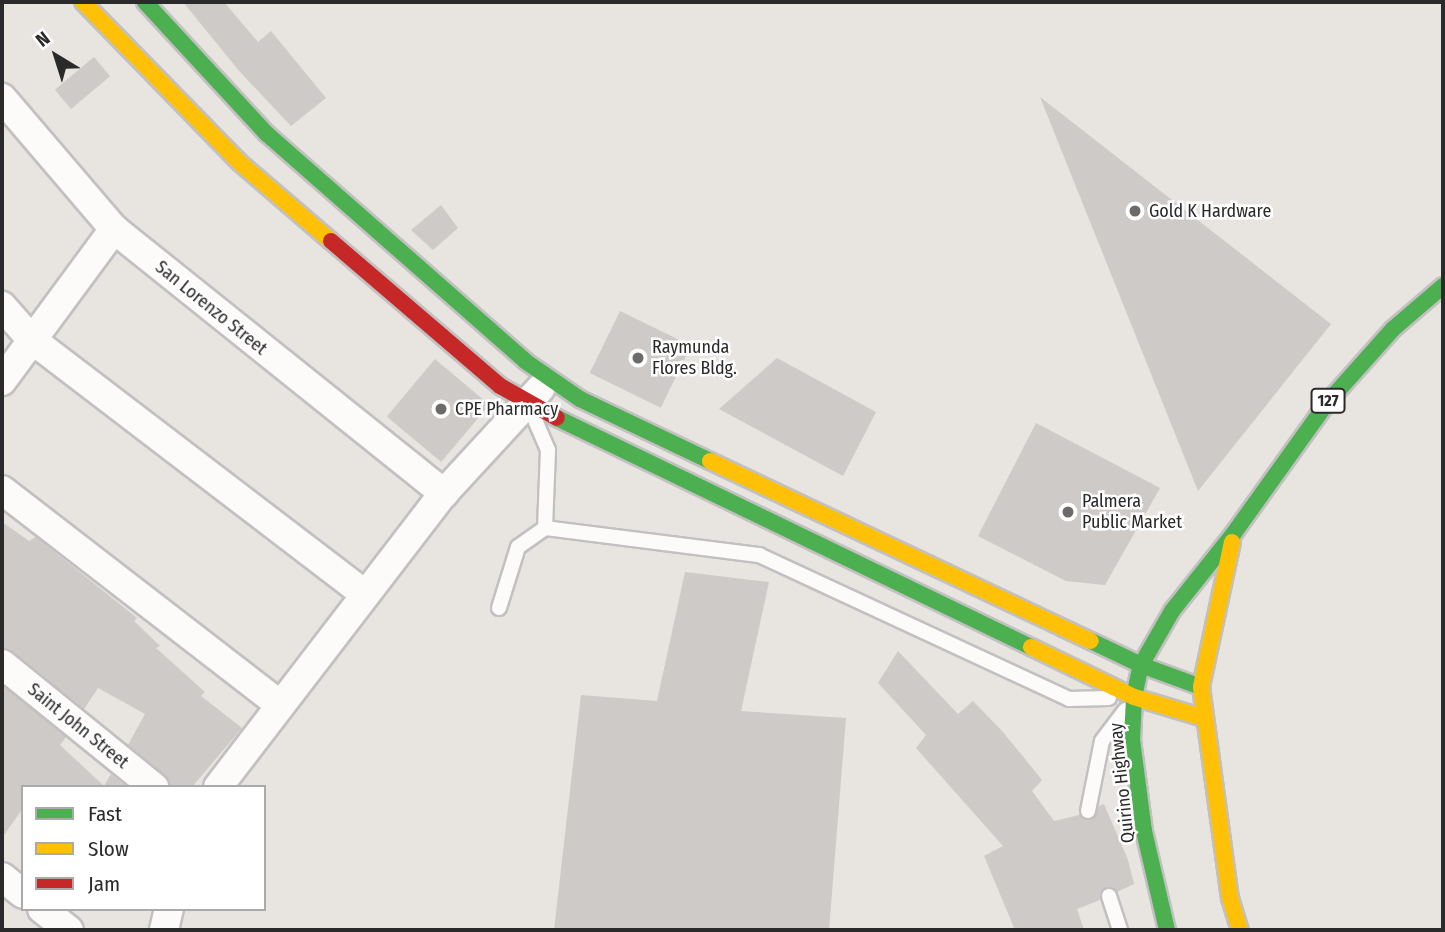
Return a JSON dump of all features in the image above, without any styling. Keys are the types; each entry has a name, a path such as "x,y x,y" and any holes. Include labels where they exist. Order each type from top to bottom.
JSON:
{"street":[{"path":"83,2 239,162 500,386 528,404 1134,697 1204,718"},
{"path":"145,2 267,134 549,379 580,399 1141,665 1201,687"},
{"name":"San Lorenzo Street","path":"2,98 114,229 444,493"},
{"path":"2,381 114,229"},
{"name":"Quirino Highway","path":"1167,930 1144,831 1132,740 1134,697 1141,665 1172,611 1234,533 1327,403 1393,329 1443,286"},
{"path":"2,306 31,339 364,594"},
{"path":"220,785 444,493 549,379"},
{"path":"2,490 280,705"},
{"name":"Quirino Highway","path":"1234,533 1201,687 1230,898 1240,930"},
{"name":"Saint John Street","path":"2,664 152,785"},
{"path":"2,877 21,892"},
{"path":"45,911 69,930"},
{"path":"164,930 169,911"}],"lane":[{"path":"528,404 548,450 545,528"},
{"path":"499,608 518,547 545,528 759,555 1069,699 1134,697"},
{"path":"1088,811 1102,741 1134,697"},
{"path":"1109,896 1121,930"}],"building":[{"path":"183,2 224,2 258,42 271,31 326,98 291,126 240,72"},
{"path":"94,57 110,76 71,109 55,90"},
{"name":"Gold K Hardware","path":"1040,97 1331,324 1198,491"},
{"path":"441,205 458,228 433,250 411,230"},
{"name":"Raymunda Flores Bldg.","path":"620,311 691,346 661,408 590,373"},
{"path":"777,358 876,412 843,476 719,409"},
{"name":"CPE Pharmacy","path":"435,359 489,405 441,462 387,416"},
{"name":"Palmera Public Market","path":"1036,423 1160,488 1105,585 1066,581 978,536"},
{"path":"2,522 29,541 36,537 137,618 134,621 160,646 156,648 205,692 201,696 242,728 194,785 169,785 164,774 128,745 145,714 98,688 84,709 12,651 2,648"},
{"path":"685,572 769,582 741,711 846,718 829,930 554,930 581,695 657,701"},
{"path":"898,651 958,714 973,701 1003,732 1042,780 1032,791 1054,821 1079,815 1085,820 1092,820 1099,806 1104,804 1128,860 1134,884 1117,892 1112,887 1105,887 1100,893 1100,900 1077,909 1084,930 1015,930 984,856 1003,846 916,748 926,735 878,683"},
{"path":"2,685 66,737 60,745 103,785 21,785 21,811 2,838"},
{"path":"111,774 125,785 105,785"}],"traffic: fast":[{"path":"145,2 267,134 525,361 580,399 710,461"},
{"path":"1167,930 1144,831 1132,740 1134,697 1141,665 1172,611 1234,533 1327,403 1393,329 1443,286"},
{"path":"557,418 1031,647"},
{"path":"1091,641 1141,665 1201,687"}],"traffic: slow":[{"path":"83,2 239,162 331,241"},
{"path":"710,461 1091,641"},
{"path":"1232,542 1201,687 1230,898 1240,930"},
{"path":"1031,647 1134,697 1204,718"}],"traffic: jam":[{"path":"331,241 500,386 557,418"}],"place":[{"name":"Gold K Hardware","path":"1135,211"},
{"name":"Raymunda Flores Bldg.","path":"638,358"},
{"name":"CPE Pharmacy","path":"441,409"},
{"name":"Palmera Public Market","path":"1068,512"}]}
